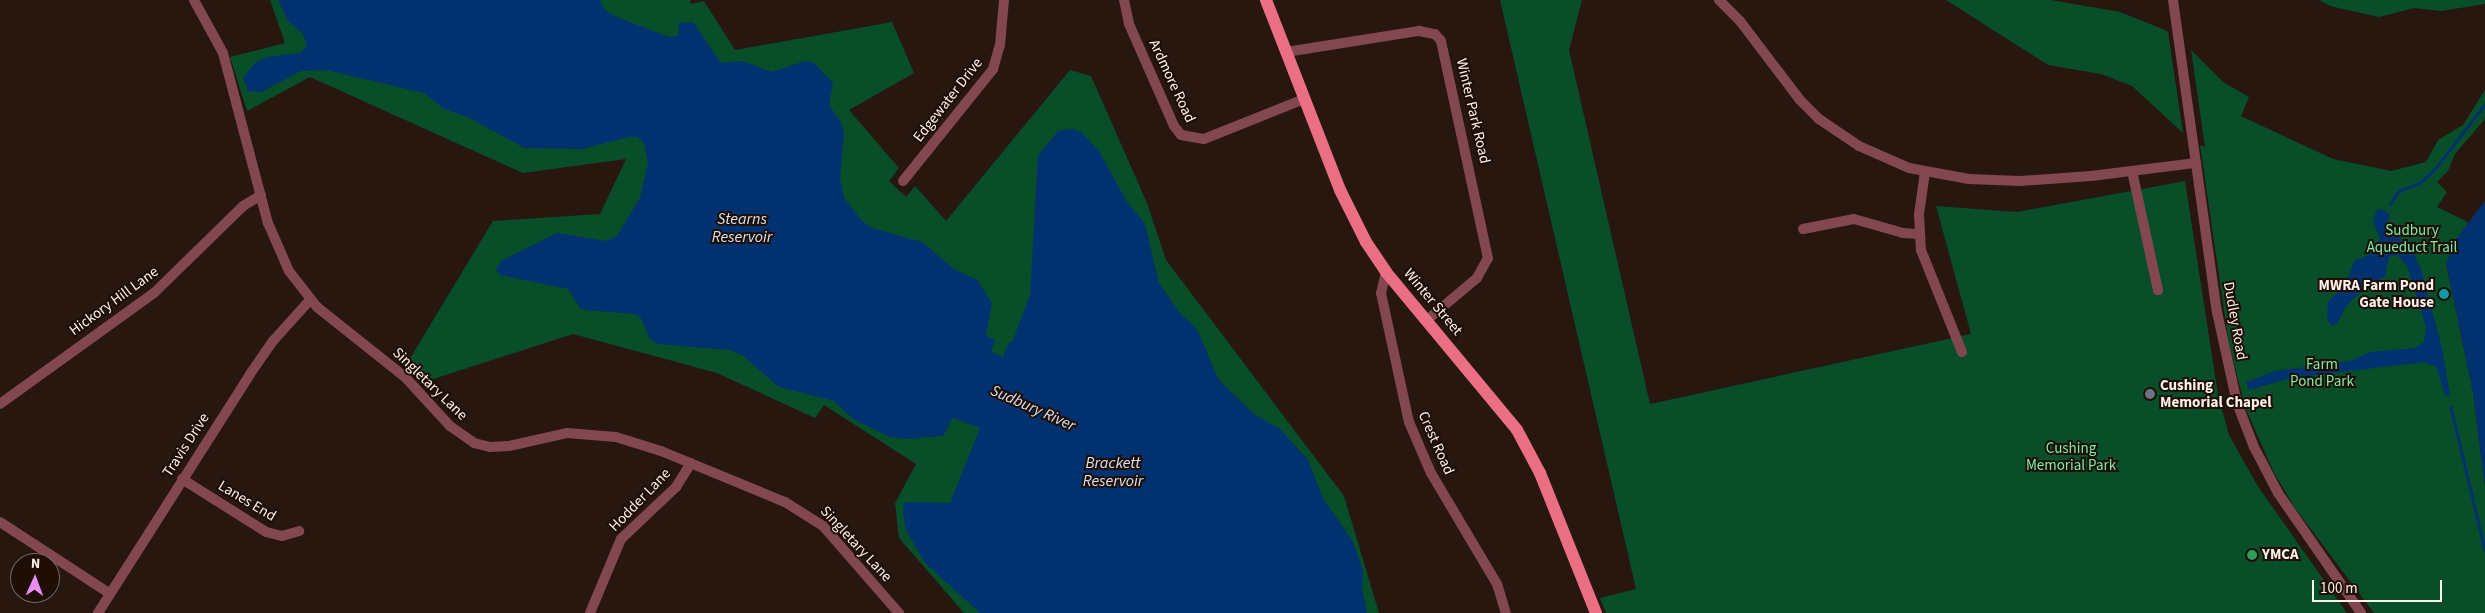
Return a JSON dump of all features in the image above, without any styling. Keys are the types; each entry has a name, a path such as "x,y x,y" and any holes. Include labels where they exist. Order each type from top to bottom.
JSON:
{"main road":[{"name":"Winter Street","path":"1266,0 1349,209 1386,272 1497,402 1525,444 1596,613"}],"street":[{"name":"Singletary Lane","path":"194,0 219,43 230,74 276,248 310,300 401,374 450,426 474,443 499,447 556,435 590,433 628,440 785,502 815,519 899,613"},
{"name":"Edgewater Drive","path":"903,181 993,69 1000,45 1004,0"},
{"name":"Ardmore Road","path":"1124,0 1128,24 1174,126 1181,135 1204,138 1304,99"},
{"path":"1719,0 1745,27 1796,96 1819,119 1870,152 1925,172 1969,179 2020,181 2196,163"},
{"name":"Dudley Road","path":"2173,0 2222,338 2242,418 2282,499 2361,613"},
{"name":"Winter Park Road","path":"1286,52 1418,31 1430,32 1438,37 1488,258 1476,278 1427,320"},
{"path":"2132,171 2158,290"},
{"path":"1925,172 1919,234 1923,259 1954,327 1962,352"},
{"name":"Hickory Hill Lane","path":"0,404 154,293 243,206 261,195"},
{"path":"1802,229 1854,219 1896,232 1919,234"},
{"name":"Crest Road","path":"1386,272 1381,288 1384,313 1409,422 1431,473 1497,584 1506,613"},
{"name":"Travis Drive","path":"98,613 265,352 310,300"},
{"name":"Hodder Lane","path":"590,613 621,539 676,487 690,463"},
{"name":"Lanes End","path":"182,479 266,532 282,536 299,531"},
{"path":"0,522 110,593"}],"green space":[{"path":"270,0 690,0 691,4 704,1 735,50 892,22 914,73 849,110 899,168 889,181 906,197 915,186 946,221 1070,70 1091,76 1147,203 1166,260 1344,496 1379,613 964,613 899,538 895,503 916,464 824,405 815,418 717,373 573,334 424,382 406,365 493,221 600,214 626,159 523,173 310,77 247,111 230,57 285,43"},
{"name":"Cushing Memorial Park","path":"1500,0 1582,0 1569,50 1650,404 1971,334 1936,206 2017,212 2185,181 2218,395 2229,435 2257,485 2347,613 1606,613 1600,598 1636,589"},
{"path":"1946,0 2051,0 2120,12 2165,30 2168,32 2183,133 2132,86 2101,74 2048,65"},
{"path":"2319,0 2485,0 2485,4 2441,11 2414,8 2379,17 2330,6"},
{"name":"Farm Pond Park","path":"2191,50 2223,82 2249,97 2241,116 2333,159 2391,171 2426,162 2438,140 2463,125 2485,90 2485,119 2455,154 2448,171 2437,182 2447,192 2437,207 2468,222 2446,263 2473,392 2485,486 2485,613 2374,613 2295,508 2274,473 2245,407 2229,344 2200,145 2205,147"}],"water":[{"path":"278,0 600,0 605,10 617,17 669,37 678,36 679,23 693,22 721,63 742,61 772,72 805,61 814,63 833,83 829,105 842,124 844,134 840,178 844,198 862,221 872,228 922,242 954,269 977,280 992,303 986,336 995,340 991,352 1003,357 1009,342 1012,343 1030,295 1038,156 1058,131 1073,129 1081,132 1099,151 1127,202 1145,224 1159,283 1179,312 1197,329 1218,379 1255,415 1279,428 1308,460 1323,498 1353,542 1363,570 1362,589 1367,613 980,613 925,563 906,530 903,513 904,502 950,503 980,428 953,418 943,436 905,439 890,437 853,419 834,401 779,387 742,355 730,350 658,344 650,339 641,318 634,314 586,310 580,308 568,289 500,275 496,270 501,261 557,233 606,241 617,236 640,198 648,163 644,143 637,137 629,137 582,149 524,148 470,118 444,109 424,93 326,70 301,71 261,92 248,91 243,78 256,62 267,57 300,53 307,46 303,34 288,21"},
{"path":"2485,201 2485,486 2473,392 2446,263 2458,236"},
{"path":"2381,209 2390,214 2387,224 2412,251 2421,269 2442,348 2450,396 2445,395 2437,368 2425,362 2291,378 2249,390 2246,382 2275,371 2350,361 2370,352 2415,348 2424,342 2426,327 2417,298 2407,266 2397,255 2389,257 2385,276 2356,296 2345,308 2337,324 2332,326 2327,319 2328,302 2346,284 2354,261 2368,255 2380,238 2373,222 2376,211"}],"waterway":[{"path":"2390,204 2399,191 2420,183 2434,170 2485,104"},
{"path":"2451,407 2485,550"}],"place":[{"name":"MWRA Farm Pond Gate House","path":"2444,294"},
{"name":"Cushing Memorial Chapel","path":"2150,394"},
{"name":"YMCA","path":"2252,555"}],"water label":[{"name":"Stearns Reservoir","path":"742,228"},
{"name":"Sudbury River","path":"1033,408"},
{"name":"Brackett Reservoir","path":"1113,472"}],"park label":[{"name":"Sudbury Aqueduct Trail","path":"2412,238"}]}
